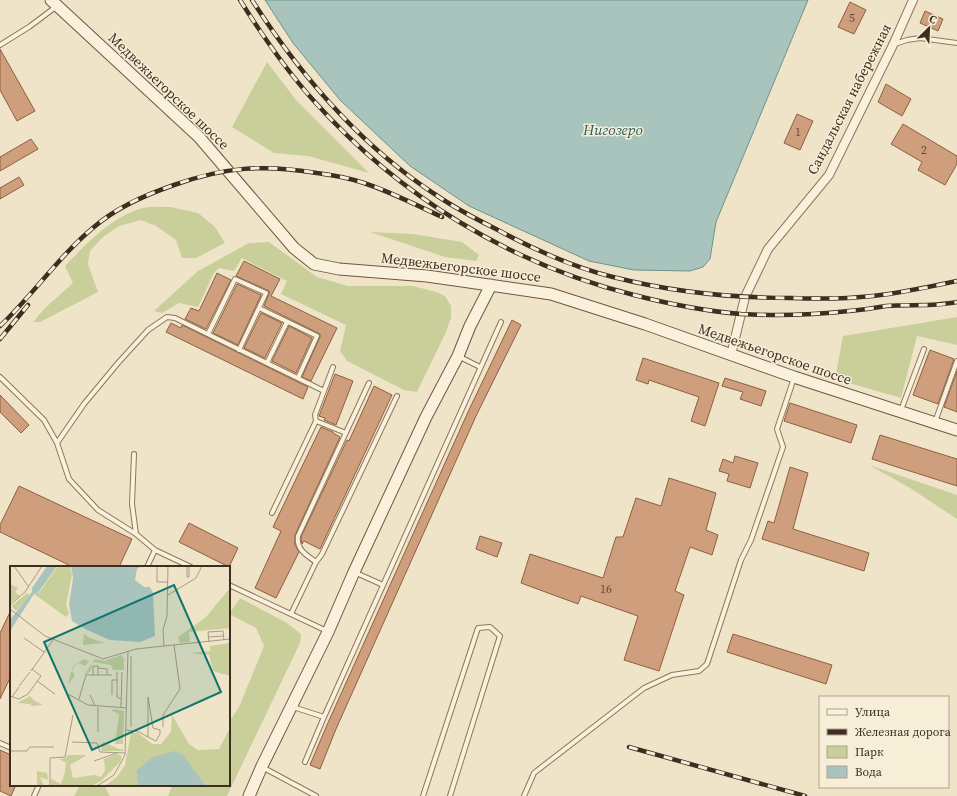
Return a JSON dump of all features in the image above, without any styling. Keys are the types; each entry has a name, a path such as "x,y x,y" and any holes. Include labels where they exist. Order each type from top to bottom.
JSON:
{"street":[{"name":"Сандальская набережная","path":"731,355 745,297 768,249 829,175 913,0"},
{"name":"Медвежьегорское шоссе","path":"54,3 199,137 294,248 314,264 339,270 427,276 491,284 551,294 645,324 794,377 957,430"},
{"path":"249,796 262,766 328,632 354,572 426,417 458,356 470,326 491,284"}],"lane":[{"path":"0,45 29,27 54,3"},
{"path":"892,45 907,40 920,38 957,43"},
{"path":"208,334 236,279 266,293 239,350"},
{"path":"259,308 317,336 298,378"},
{"path":"57,442 84,404 118,363 148,330 167,317 175,318 324,391"},
{"path":"267,363 287,322"},
{"path":"305,762 501,322"},
{"path":"901,412 924,349"},
{"path":"458,356 480,368"},
{"path":"936,422 957,361"},
{"path":"272,513 316,421 315,415 333,367"},
{"path":"0,377 44,420 57,442 68,479 98,510 136,534 155,550 190,566"},
{"path":"524,796 534,773 644,688 672,675 699,671 707,664 741,560 751,540 782,447 777,429 794,377"},
{"path":"316,562 301,551 297,542 298,536 369,383"},
{"path":"291,614 316,562 322,554 397,396"},
{"path":"316,421 346,433"},
{"path":"134,454 132,504 136,534"},
{"path":"147,566 155,550"},
{"path":"354,572 383,585"},
{"path":"230,585 328,632"},
{"path":"423,796 478,628 490,627 500,636 450,796"},
{"path":"291,706 324,717"},
{"path":"0,743 10,748"},
{"path":"262,766 316,796"},
{"path":"34,796 39,786"}],"green space":[{"path":"267,62 296,100 369,173 308,156 274,153 232,127"},
{"path":"171,207 198,213 215,227 225,243 196,258 182,258 176,240 156,226 141,220 119,226 103,237 90,251 88,264 98,292 40,322 33,322 45,308 73,283 65,266 100,232 121,217 143,208"},
{"path":"370,232 413,234 462,242 479,255 476,261 445,257"},
{"path":"269,242 317,277 348,286 413,286 445,296 451,306 451,318 446,332 417,392 404,390 347,361 340,351 346,325 281,294 287,281 242,258 234,271 219,268 214,273 198,307 179,303 162,313 154,311 198,271 249,243"},
{"path":"957,317 957,345 917,336 901,398 835,379 843,336"},
{"path":"869,465 957,495 957,519 910,488"},
{"path":"240,598 287,623 301,634 300,643 227,796 168,796 172,786 230,786 230,720 239,707 264,646 256,628 230,615"},
{"path":"79,786 105,786 110,796 74,796"}],"water":[{"name":"Нигозеро","path":"265,0 808,0 716,222 710,259 703,267 690,271 634,270 589,261 469,206 410,166 340,100 293,43"}],"building":[{"path":"850,2 866,10 854,34 838,27"},
{"path":"925,11 943,19 938,31 920,23"},
{"path":"0,49 35,111 17,121 0,90"},
{"path":"886,84 911,99 902,116 878,102"},
{"path":"797,114 813,121 800,150 784,143"},
{"path":"903,124 957,156 957,164 945,185 918,170 922,162 891,144"},
{"path":"31,139 38,149 0,171 0,157"},
{"path":"19,177 24,185 0,199 0,188"},
{"path":"244,261 280,279 271,296 337,328 311,381 302,377 320,334 264,306 269,291 236,276"},
{"path":"217,273 231,280 206,329 185,319 191,308 199,311"},
{"path":"237,284 261,295 238,345 213,333"},
{"path":"261,313 282,323 265,358 244,348"},
{"path":"512,320 521,325 476,416 336,729 320,769 310,765 468,412"},
{"path":"171,323 181,328 182,325 308,387 303,399 166,332"},
{"path":"289,326 312,338 296,373 272,361"},
{"path":"930,350 954,359 938,404 913,395"},
{"path":"643,358 719,383 705,426 691,421 699,397 649,380 648,384 636,380"},
{"path":"957,371 957,412 944,407"},
{"path":"335,374 353,381 336,425 319,416"},
{"path":"725,378 766,391 761,406 740,399 743,392 722,386"},
{"path":"374,386 392,395 320,549 304,541 302,544 301,537 347,440 349,441"},
{"path":"0,395 29,425 21,433 0,412"},
{"path":"790,403 857,425 851,443 784,421"},
{"path":"321,427 340,437 295,535 295,545 299,552 276,598 255,588 281,531 273,527"},
{"path":"880,435 957,459 957,486 872,459"},
{"path":"735,456 758,463 750,488 727,481 729,474 719,471 723,459 733,463"},
{"path":"790,467 808,473 793,529 869,553 864,571 762,539 768,521 774,523"},
{"path":"669,478 716,493 706,530 718,535 712,555 690,547 675,591 684,595 659,671 624,660 638,616 581,596 578,604 521,583 530,554 603,578 616,537 623,537 636,498 661,506"},
{"path":"19,486 132,539 119,566 71,566 0,532 0,525"},
{"path":"189,523 238,548 229,566 227,566 179,542"},
{"path":"480,536 502,543 497,557 476,549"},
{"path":"10,612 10,678 0,699 0,633"},
{"path":"733,634 832,665 826,684 727,652"},
{"path":"0,750 10,755 10,786 16,786 11,796 0,791"}],"railway":[{"path":"240,0 275,52 314,101 347,135 382,167 420,196 459,222 501,245 544,265 588,282 634,295 673,304 727,313 768,315 808,314 854,311 886,306 948,304 957,302"},
{"path":"252,0 290,55 312,82 357,132 382,154 409,176 458,209 524,244 568,263 598,273 657,287 746,297 821,299 863,297 904,292 957,281"},
{"path":"0,326 24,302 69,250 81,238 112,213 152,193 210,174 261,168 297,170 335,176 374,187 442,217"},
{"path":"0,339 28,305"},
{"path":"629,747 805,796"}]}
